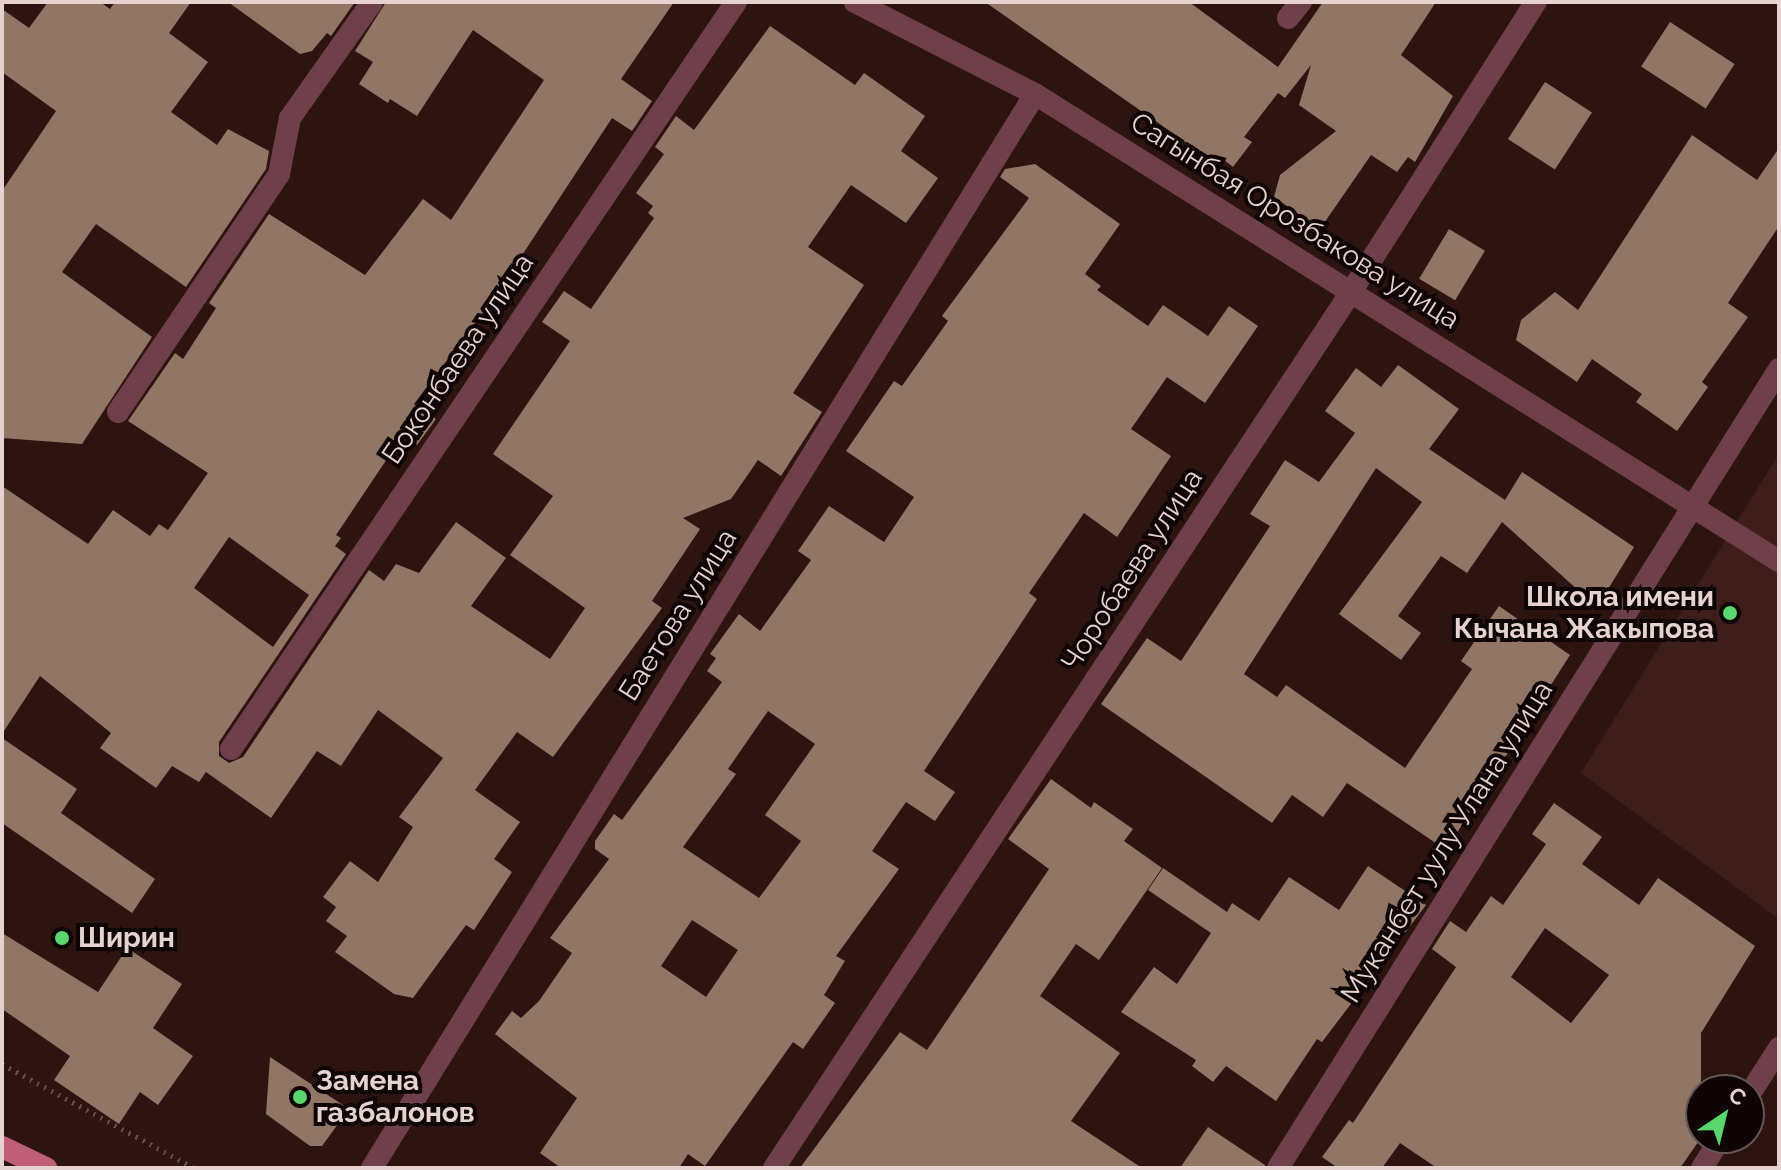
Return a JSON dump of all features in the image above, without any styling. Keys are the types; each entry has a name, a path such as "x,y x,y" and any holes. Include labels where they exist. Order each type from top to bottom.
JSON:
{"main road":[{"path":"2,1147 46,1168"}],"street":[{"path":"118,412 230,239 279,174 290,118 372,2"},
{"name":"Боконбаева улица","path":"231,749 736,2"},
{"name":"Сагынбая Орозбакова улица","path":"855,2 1035,94 1779,561"},
{"name":"Чоробаева улица","path":"774,1168 1351,292 1536,2"},
{"name":"Баетова улица","path":"372,1168 1035,94"},
{"name":"Муканбет уулу Улана улица","path":"1278,1168 1779,369"},
{"path":"1762,1074 1779,1048"}],"path":[{"path":"2,1064 194,1168"}],"shaded area":[{"name":"Школа имени Кычана Жакыпова","path":"1779,454 1779,919 1581,773"}],"building":[{"path":"48,2 100,2 110,9 115,2 191,2 169,33 208,62 171,112 217,145 228,129 269,151 266,169 186,287 96,224 62,272 152,337 82,444 2,438 2,191 56,111 2,72 2,9 29,28"},
{"path":"228,2 355,2 331,36 327,33 312,51 300,54"},
{"path":"386,2 674,2 621,79 652,101 632,131 612,118 494,298 414,404 436,419 417,445 403,435 336,535 341,538 335,546 346,554 219,742 219,756 229,763 243,757 369,570 384,581 396,564 419,573 456,522 506,558 471,606 550,659 585,608 510,555 553,496 493,454 570,341 542,322 564,291 591,309 654,218 648,213 653,206 636,193 664,154 655,147 676,116 694,130 770,26 855,85 864,73 925,116 901,151 938,178 906,223 851,185 808,247 864,285 793,393 822,412 781,476 758,460 731,499 683,518 700,529 652,601 662,608 553,757 517,732 475,790 520,822 494,859 512,872 474,930 466,925 413,998 394,994 335,952 347,936 326,921 336,907 323,897 350,861 378,882 413,827 399,817 443,758 378,710 341,766 317,751 271,818 206,772 199,782 172,766 156,788 100,748 111,733 40,676 2,734 2,486 88,544 113,510 150,536 159,524 168,530 208,473 128,421 175,353 183,359 216,308 209,303 269,214 365,275 423,199 451,220 544,80 473,30 417,116 390,99 388,103 359,84 373,62 355,51","holes":["229,537 309,595 273,647 194,588"]},
{"path":"985,2 1189,2 1278,67 1323,2 1436,2 1401,55 1453,96 1415,162 1408,157 1397,172 1371,155 1320,229 1274,197 1280,175 1336,131 1299,105 1311,65 1285,98 1278,93 1244,137 1252,142 1233,167 1224,160 1220,166"},
{"path":"1670,22 1735,64 1706,108 1641,66"},
{"path":"1545,82 1592,112 1555,170 1508,139"},
{"path":"1692,135 1757,180 1779,148 1779,226 1728,303 1748,317 1702,382 1708,387 1677,431 1636,402 1642,394 1592,359 1577,382 1516,340 1521,320 1555,292 1578,310"},
{"path":"1035,164 1120,224 1085,274 1101,286 1097,290 1148,326 1163,305 1208,336 1229,306 1258,326 1205,403 1167,377 1131,429 1171,456 1117,537 1084,513 1029,593 1037,599 924,771 955,792 935,821 906,802 872,851 899,869 836,956 845,961 824,995 835,1003 803,1049 793,1042 705,1166 688,1154 679,1168 561,1168 540,1153 577,1098 495,1034 512,1011 521,1018 539,1001 572,953 550,938 609,859 595,849 595,841 614,814 622,820 722,682 707,671 716,658 710,654 739,614 760,631 811,560 798,551 829,506 884,542 914,497 846,451 894,381 902,386 948,321 942,316 1029,198 1000,177 1005,169","holes":["768,711 815,744 765,815 801,841 759,898 683,847 736,774 728,769","692,920 738,950 706,997 661,966"]},
{"path":"1449,229 1485,251 1455,300 1419,279"},
{"path":"1398,365 1459,409 1429,449 1505,500 1522,472 1634,547 1597,607 1502,522 1467,573 1441,556 1398,616 1421,633 1401,660 1339,614 1422,502 1376,468 1244,674 1277,697 1286,685 1405,768 1472,669 1461,661 1499,606 1570,655 1446,850 1347,783 1323,817 1292,795 1272,823 1101,704 1147,638 1181,661 1270,526 1250,514 1285,460 1319,482 1355,433 1325,411 1356,368 1381,387"},
{"path":"2,738 77,789 61,813 155,879 132,913 2,823"},
{"path":"1051,779 1091,808 1094,802 1133,829 1124,841 1162,868 1099,960 1076,944 1040,996 1120,1053 1071,1121 1142,1168 800,1168 900,1032 927,1050 1049,869 1008,839"},
{"path":"1554,803 1602,837 1582,864 1639,905 1658,878 1755,946 1701,1033 1701,1074 1685,1074 1685,1154 1690,1154 1680,1168 1437,1168 1400,1143 1382,1168 1338,1168 1322,1157 1349,1120 1353,1123 1456,967 1432,949 1450,921 1466,932 1491,896 1503,905 1546,844 1532,834","holes":["1545,928 1609,975 1571,1023 1511,977"]},
{"path":"1368,866 1426,905 1322,1042 1317,1039 1276,1101 1226,1066 1213,1082 1192,1066 1196,1060 1121,1012 1154,967 1177,984 1211,933 1148,890 1163,868 1227,912 1232,903 1259,921 1289,877 1339,910"},
{"path":"2,933 98,992 127,948 182,984 153,1028 193,1056 158,1105 140,1092 119,1124 54,1080 70,1056 2,1009"},
{"name":"Замена газбалонов","path":"270,1057 349,1109 322,1146 310,1146 266,1114"},
{"path":"1208,1127 1265,1165 1264,1168 1180,1168"}],"place":[{"name":"Школа имени Кычана Жакыпова","path":"1730,613"},
{"name":"Ширин","path":"62,938"},
{"name":"Замена газбалонов","path":"300,1097"}]}
